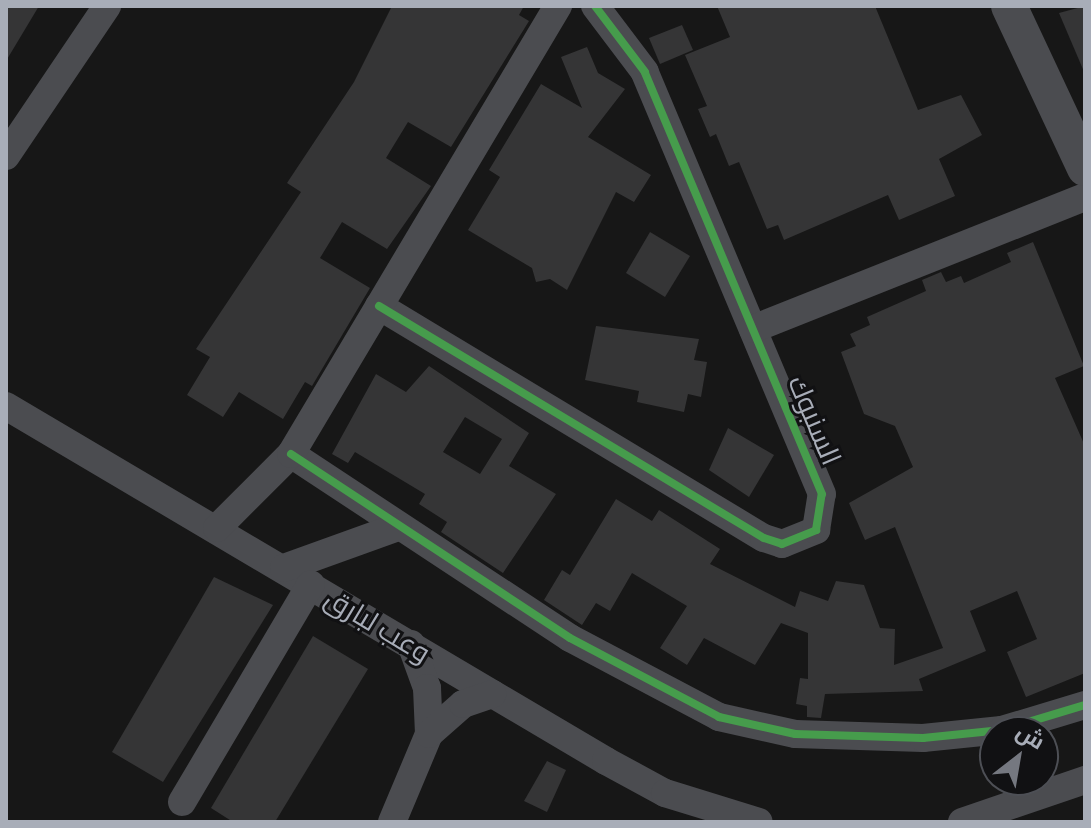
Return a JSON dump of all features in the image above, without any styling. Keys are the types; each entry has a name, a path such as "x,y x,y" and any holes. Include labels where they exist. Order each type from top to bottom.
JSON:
{"street":[{"path":"6,156 107,6"},
{"path":"217,528 291,454 558,6"},
{"name":"السنبوك","path":"379,306 764,538 801,541 816,530 822,494 753,329 636,52 595,6"},
{"path":"1009,6 1085,168"},
{"path":"753,329 1085,197"},
{"name":"وعب لبارق","path":"6,406 665,793 759,822"},
{"path":"291,454 398,527 672,697 744,725 838,737 923,738 1002,730 1085,705"},
{"path":"284,568 398,527"},
{"path":"182,802 311,584"},
{"path":"411,644 427,688 429,734"},
{"path":"392,822 429,734 450,712 492,694"},
{"path":"964,822 1085,780"}],"building":[{"path":"6,6 39,6 6,61"},
{"path":"392,6 524,6 519,15 529,21 451,147 408,122 386,158 431,186 387,249 342,222 320,258 370,288 312,386 305,382 283,419 239,392 223,417 187,395 210,357 196,349 301,192 287,183 354,82"},
{"path":"717,6 875,6 918,110 961,95 982,135 939,159 955,196 899,220 888,195 784,240 778,225 767,229 739,162 729,166 716,134 710,137 698,109 707,106 685,55 730,37"},
{"path":"1085,6 1085,74 1059,13"},
{"path":"682,25 693,50 660,64 649,38"},
{"path":"587,47 598,73 625,89 588,137 651,175 634,202 616,192 567,290 550,279 536,282 532,268 468,230 500,177 489,170 541,84 582,108 561,57"},
{"path":"650,232 690,256 665,297 626,273"},
{"path":"1033,242 1084,366 1055,378 1085,446 1085,673 1026,697 1007,652 1037,639 1017,591 970,611 986,651 919,679 923,691 825,694 821,718 807,717 807,706 796,704 800,678 808,679 808,633 781,623 755,665 704,638 687,665 660,648 687,606 632,573 610,611 596,603 582,625 544,600 562,570 570,575 616,499 652,521 659,510 720,549 710,564 795,607 800,591 828,601 836,581 864,585 880,628 895,629 894,665 943,648 895,527 865,540 849,503 913,467 895,426 864,414 841,352 856,346 850,334 870,325 867,317 926,291 922,280 941,272 946,282 961,276 964,283 1011,262 1007,253"},
{"path":"596,326 699,339 694,360 707,362 701,397 688,394 684,412 637,402 639,391 585,380"},
{"path":"429,366 529,433 509,466 556,494 503,573 441,532 447,522 419,504 425,494 355,452 348,463 332,454 376,374 406,392","holes":["465,417 502,439 480,474 443,452"]},
{"path":"728,428 774,455 749,497 709,470"},
{"path":"214,577 273,605 163,782 112,752"},
{"path":"313,636 368,669 275,822 233,822 211,808"},
{"path":"547,761 566,770 547,812 524,801"}],"cycle path":[{"path":"379,306 764,538 782,544 816,530 822,494 645,72 595,6"},
{"path":"291,454 570,638 719,717 795,734 923,738 1002,730 1085,705"}]}
